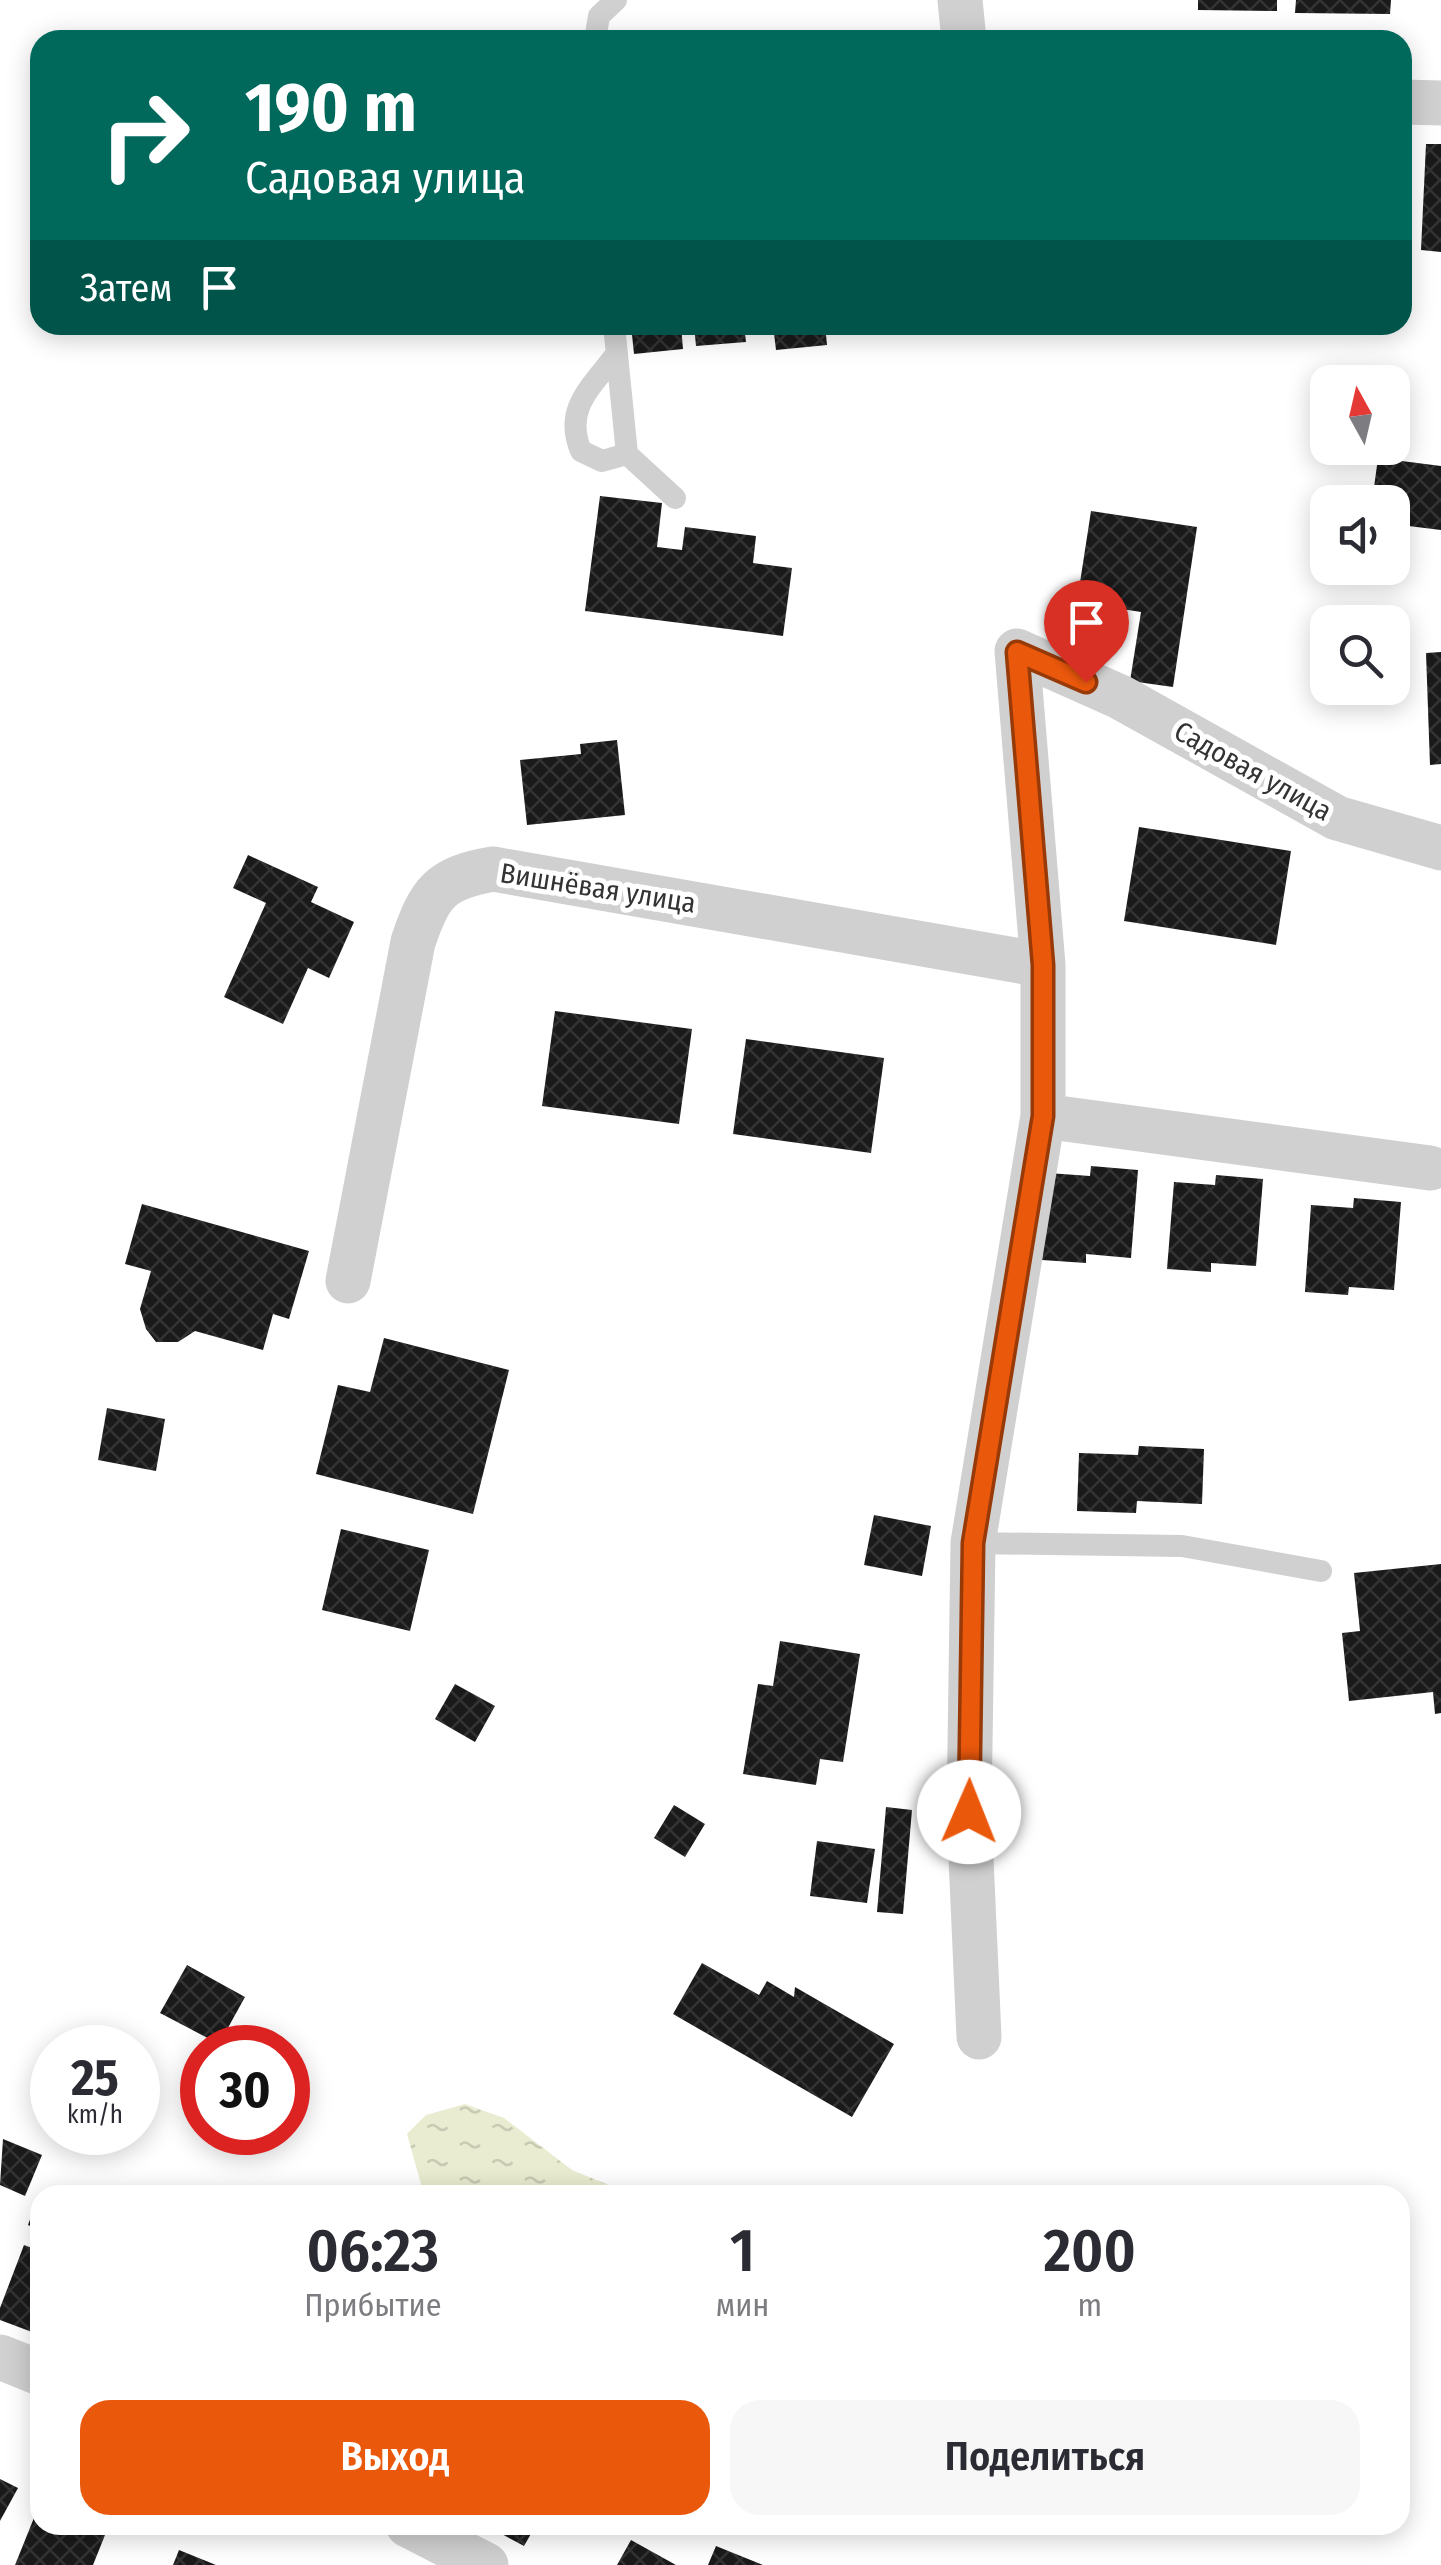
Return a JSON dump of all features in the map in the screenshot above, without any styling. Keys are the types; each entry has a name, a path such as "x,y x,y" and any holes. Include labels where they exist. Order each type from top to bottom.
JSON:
{"street":[{"path":"960,0 963,30"},
{"path":"1412,102 1441,103"},
{"name":"Садовая улица","path":"1043,965 1017,652 1120,697 1337,818 1441,848"},
{"name":"Вишнёвая улица","path":"348,1282 413,942 427,900 457,875 493,869 1043,965"},
{"path":"978,2038 969,1812 973,1543 1043,1116 1043,965"},
{"path":"1043,1116 1430,1168"},
{"path":"0,2356 30,2368"},
{"path":"428,2535 486,2565"}],"lane":[{"path":"597,30 599,16 616,0"},
{"path":"615,335 626,454 675,498"},
{"path":"617,353 580,404 572,429 580,451 602,461 626,454"},
{"path":"973,1543 1182,1546 1320,1571"}],"water":[{"path":"465,2104 504,2118 572,2170 609,2185 421,2185 407,2134 426,2115"}],"building":[{"path":"1198,0 1277,0 1277,11 1198,10"},
{"path":"1296,0 1391,0 1390,14 1295,13"},
{"path":"1426,144 1441,144 1441,252 1421,250"},
{"path":"632,335 682,335 683,349 634,354"},
{"path":"695,335 745,335 746,342 696,346"},
{"path":"774,335 826,335 827,345 776,350"},
{"path":"1410,462 1441,466 1441,530 1410,526 1410,485 1374,485 1377,465"},
{"path":"600,496 662,503 657,547 682,550 685,527 756,536 753,563 792,568 783,636 585,611"},
{"path":"1091,511 1197,527 1173,687 1130,681 1141,612 1077,602"},
{"path":"1441,652 1441,764 1430,765 1426,653"},
{"path":"617,740 625,815 527,825 520,760 581,754 580,744"},
{"path":"1139,827 1291,851 1276,945 1124,921"},
{"path":"248,855 318,887 311,902 354,922 329,978 308,968 283,1024 224,997 266,903 233,888"},
{"path":"555,1011 692,1029 679,1124 542,1106"},
{"path":"746,1039 884,1058 871,1153 733,1134"},
{"path":"1091,1166 1138,1170 1131,1258 1086,1254 1086,1263 1042,1260 1048,1173 1090,1176"},
{"path":"1216,1175 1263,1179 1256,1266 1211,1263 1211,1272 1167,1269 1174,1182 1215,1185"},
{"path":"1354,1198 1401,1202 1394,1290 1349,1287 1348,1295 1305,1292 1311,1205 1353,1208"},
{"path":"142,1204 309,1251 289,1319 273,1314 263,1350 195,1331 178,1342 156,1342 146,1329 140,1309 151,1271 125,1264"},
{"path":"384,1338 509,1370 473,1514 316,1474 338,1385 370,1392"},
{"path":"107,1408 165,1419 156,1471 98,1460"},
{"path":"1139,1446 1204,1449 1202,1504 1137,1501 1136,1513 1077,1511 1079,1453 1138,1455"},
{"path":"874,1515 931,1526 922,1576 864,1565"},
{"path":"341,1529 429,1550 410,1631 322,1610"},
{"path":"1441,1564 1441,1713 1435,1714 1433,1692 1349,1701 1342,1633 1360,1631 1354,1573"},
{"path":"780,1641 860,1654 843,1762 820,1759 816,1785 743,1774 758,1684 773,1686"},
{"path":"455,1684 495,1706 475,1742 435,1719"},
{"path":"674,1805 705,1824 685,1857 654,1838"},
{"path":"886,1807 912,1810 903,1914 877,1912"},
{"path":"817,1841 875,1849 867,1903 810,1896"},
{"path":"702,1963 759,1995 767,1981 794,1997 795,1987 894,2044 852,2117 673,2014"},
{"path":"187,1965 245,1997 230,2025 183,2025 160,2013"},
{"path":"3,2139 30,2150 30,2155 42,2155 25,2196 0,2185"},
{"path":"24,2245 30,2247 30,2331 0,2320 0,2308"},
{"path":"0,2479 18,2488 0,2521"},
{"path":"30,2528 30,2535 105,2535 93,2565 15,2565"},
{"path":"504,2535 530,2535 524,2546"},
{"path":"631,2540 676,2565 617,2565"},
{"path":"716,2546 763,2565 708,2565"},
{"path":"179,2550 216,2565 173,2565"}],"route":[{"path":"969,1812 973,1543 1043,1116 1043,965 1017,652 1086,682"}]}
